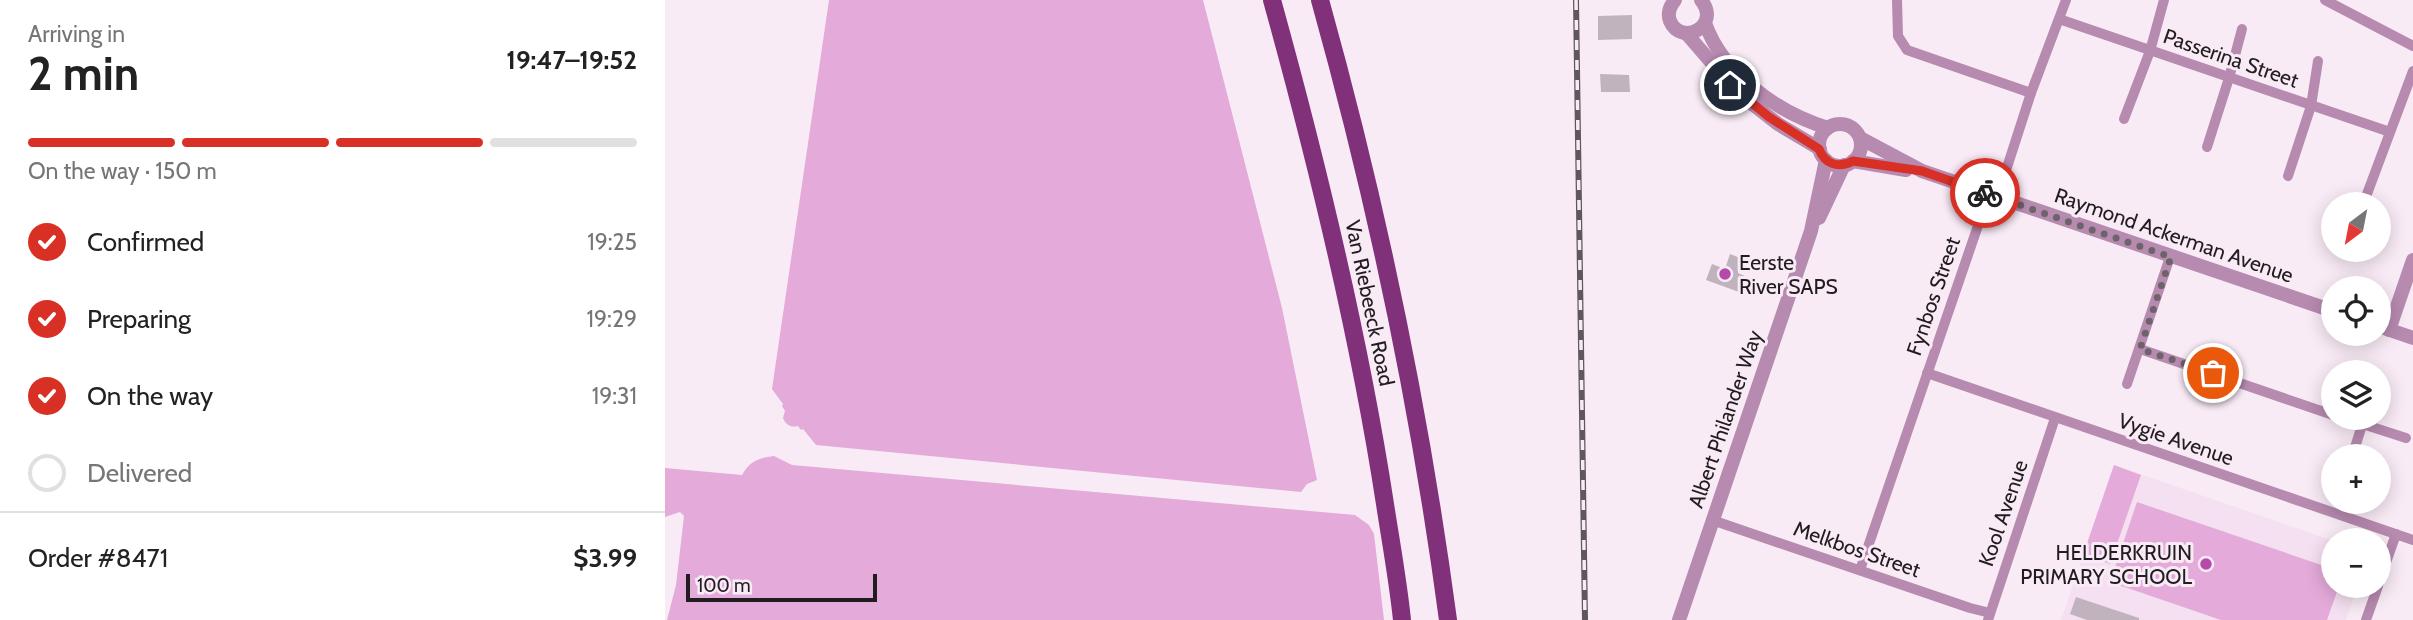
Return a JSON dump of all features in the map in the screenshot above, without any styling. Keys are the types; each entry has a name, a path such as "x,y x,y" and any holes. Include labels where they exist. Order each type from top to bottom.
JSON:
{"main road":[{"name":"Van Riebeeck Road","path":"1272,0 1323,194 1350,312 1377,449 1402,620"},
{"name":"Van Riebeeck Road","path":"1320,0 1349,102 1387,264 1432,504 1448,620"}],"street":[{"path":"1674,0 1669,12 1671,24 1680,32 1697,31 1705,23"},
{"path":"1701,0 1707,11 1705,23 1725,58 1758,91 1807,121 1828,128"},
{"path":"1897,0 1898,36 1907,50 2031,93"},
{"name":"Fynbos Street","path":"1860,570 1983,211 2002,183 2031,93 2066,0"},
{"path":"2125,119 2150,51 2164,0"},
{"path":"2325,0 2413,46"},
{"name":"Passerina Street","path":"2059,19 2390,132"},
{"path":"2207,147 2242,29"},
{"path":"1686,33 1737,92 1823,155 1831,164 1848,163 1860,151 1860,138 1849,126 1840,124 1828,128 1821,137 1823,155"},
{"path":"2288,176 2311,106 2318,61"},
{"path":"2368,192 2413,71"},
{"name":"Raymond Ackerman Avenue","path":"1860,138 1922,171 2321,307"},
{"name":"Albert Philander Way","path":"1811,231 1823,155"},
{"name":"Albert Philander Way","path":"1679,620 1811,231 1848,163"},
{"name":"Raymond Ackerman Avenue","path":"1848,163 1922,171"},
{"path":"2127,384 2171,257"},
{"path":"2391,312 2413,260"},
{"path":"2391,330 2413,338"},
{"path":"2140,349 2321,411"},
{"name":"Vygie Avenue","path":"1927,373 2055,418 2321,504"},
{"name":"Kool Avenue","path":"1989,617 2055,418"},
{"path":"2378,430 2406,439"},
{"name":"Vygie Avenue","path":"2349,514 2413,540"},
{"name":"Melkbos Street","path":"1712,520 1989,617"},
{"path":"2391,548 2396,534"},
{"path":"2366,620 2374,598"}],"shaded area":[{"path":"829,0 1203,0 1282,308 1317,480 1307,484 1301,492 816,445 803,429 787,424 783,418 783,404 772,389"},
{"path":"774,456 792,465 1355,515 1369,525 1374,534 1384,620 667,620 676,585 684,516 680,512 665,517 665,468 742,475 755,461"},
{"name":"HELDERKRUIN PRIMARY SCHOOL","path":"2114,465 2321,537 2321,598 2354,598 2346,620 2061,620"},
{"path":"2114,465 2141,475 2110,564 2083,555"},
{"path":"2137,502 2321,565 2321,598 2335,598 2327,620 2221,620 2110,582"}],"building":[{"path":"1632,15 1632,39 1598,40 1598,16"},
{"path":"1600,74 1629,75 1630,92 1601,92"},
{"name":"Eerste River SAPS","path":"1730,254 1743,259 1738,273 1745,276 1739,292 1706,280 1712,264 1725,269"},
{"path":"2076,597 2139,620 2087,620 2070,614"}],"railway":[{"path":"1576,0 1585,620"}],"way so far":[{"path":"1985,193 2171,257 2140,349 2213,373"}],"place":[{"name":"Eerste River SAPS","path":"1725,274"},
{"name":"HELDERKRUIN PRIMARY SCHOOL","path":"2206,564"}],"route":[{"path":"1730,85 1769,117 1819,149 1831,164 1844,165 1853,161 1922,171 1985,193"}]}
